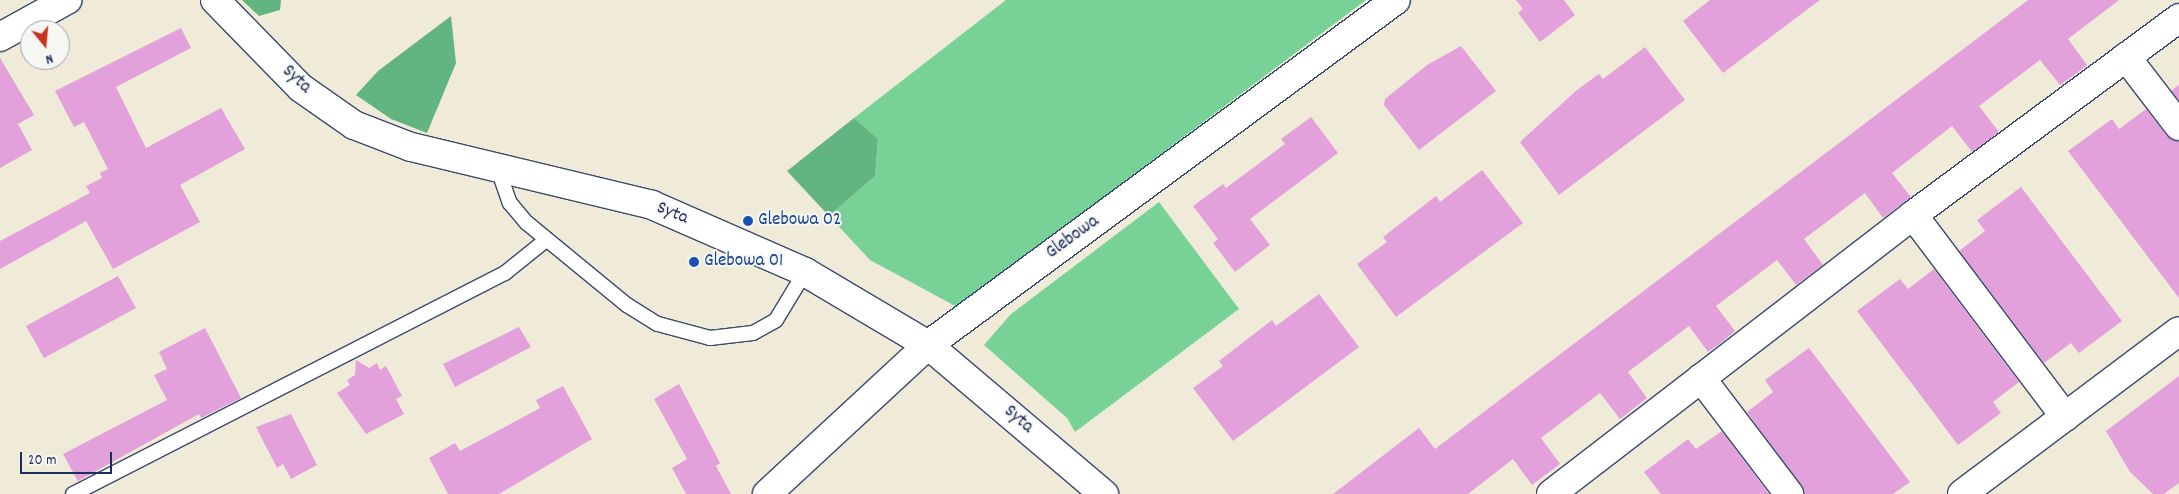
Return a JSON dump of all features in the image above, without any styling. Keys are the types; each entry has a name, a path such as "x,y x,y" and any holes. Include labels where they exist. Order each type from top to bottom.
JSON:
{"street":[{"path":"0,37 67,0"},
{"name":"Syta","path":"215,0 301,88 354,125 411,147 652,206 805,272 928,345 1104,494"},
{"name":"Glebowa","path":"767,494 928,345 1396,0"},
{"path":"1551,494 1913,215 2179,18"},
{"path":"2126,56 2179,126"},
{"path":"1913,215 2065,417"},
{"path":"1962,494 2179,331"},
{"path":"1701,378 1789,494"}],"lane":[{"path":"498,169 510,203 546,240 650,320 710,338 736,338 776,320 805,272"},
{"path":"73,494 505,273 546,240"}],"green space":[{"path":"242,0 281,0 280,10 259,16"},
{"path":"1006,0 1366,0 957,307 870,260 829,216 875,176 878,139 854,118"},
{"path":"451,16 456,63 427,133 391,119 356,95 378,71"},
{"path":"854,118 878,139 875,176 829,216 787,171"},
{"path":"1159,202 1239,309 1075,432 1067,418 984,345 1011,314"}],"building":[{"path":"1516,0 1564,0 1575,15 1540,42 1518,13 1523,9"},
{"path":"1710,0 1820,0 1723,73 1683,21"},
{"path":"2028,0 2119,0 2068,39 2087,65 2073,76 2060,85 2040,60 1979,106 1999,132 1972,152 1952,126 1892,173 1911,197 1883,218 1865,193 1804,239 1823,265 1796,285 1777,260 1716,306 1735,331 1722,342 1708,352 1689,326 1628,372 1647,398 1620,419 1600,393 1541,438 1560,464 1532,485 1513,459 1468,494 1333,494 1419,428 1435,449"},
{"path":"181,28 191,48 116,87 146,148 221,108 245,149 180,185 200,222 113,269 86,221 0,269 0,241 90,193 86,186 102,178 100,173 108,169 84,122 74,127 55,91"},
{"path":"1461,46 1496,91 1419,150 1384,105 1385,99 1427,65"},
{"path":"1645,47 1685,100 1559,195 1520,142 1577,90 1599,74 1603,79"},
{"path":"0,58 34,115 18,124 32,150 0,168"},
{"path":"2179,85 2179,100 2171,91"},
{"path":"2146,109 2167,136 2179,141 2179,298 2068,151 2112,119 2119,129"},
{"path":"1311,117 1338,153 1250,219 1270,245 1235,272 1213,243 1218,239 1193,206 1223,184 1226,188 1285,144 1281,139"},
{"path":"1482,170 1523,223 1396,317 1357,264 1387,242 1383,237 1436,196 1440,202"},
{"path":"2021,187 2122,321 2079,353 2071,343 2044,363 1959,251 1985,231 1977,220"},
{"path":"1934,269 2019,382 1993,402 2001,413 1958,445 1857,311 1900,279 1908,289"},
{"path":"118,276 136,308 44,358 26,326"},
{"path":"1319,294 1359,347 1233,441 1193,388 1223,366 1219,361 1272,320 1276,326"},
{"path":"519,327 531,347 455,387 443,364"},
{"path":"205,328 241,398 201,418 199,414 78,481 63,454 167,400 154,375 167,369 159,352"},
{"path":"1809,348 1910,482 1893,494 1804,494 1747,412 1773,392 1765,380"},
{"path":"356,360 369,368 377,363 380,370 386,366 402,396 396,399 404,414 366,434 337,393 350,385 347,380 355,375"},
{"path":"2179,376 2179,483 2164,494 2153,494 2130,472 2106,431"},
{"path":"679,384 720,463 716,466 731,494 686,494 672,468 687,459 654,399"},
{"path":"563,386 592,439 499,494 448,494 429,458 455,443 460,451 540,408 536,400"},
{"path":"291,414 317,465 291,479 283,464 277,468 256,427"},
{"path":"1722,431 1769,494 1661,494 1644,472 1688,439 1696,449"}],"place":[{"name":"Glebowa 02","path":"748,221"},
{"name":"Glebowa 01","path":"694,262"}]}
